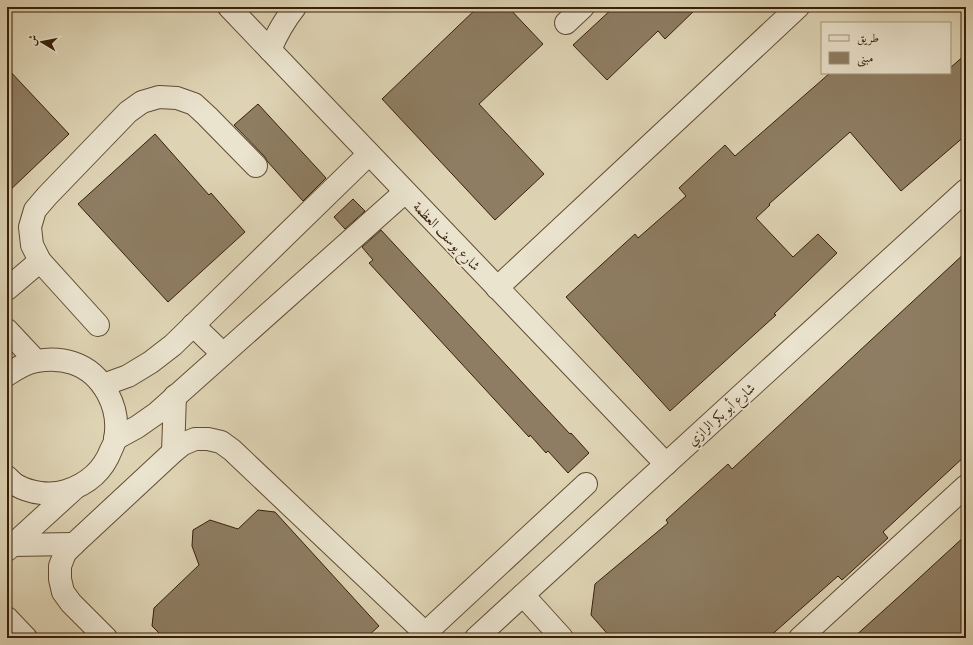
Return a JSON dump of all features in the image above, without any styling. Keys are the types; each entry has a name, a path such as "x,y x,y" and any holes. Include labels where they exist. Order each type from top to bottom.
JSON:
{"street":[{"name":"شارع يوسف العظمة","path":"229,7 666,464"},
{"path":"270,50 276,35 295,7"},
{"path":"566,23 583,7"},
{"path":"498,288 798,7"},
{"path":"98,325 40,261 32,245 30,227 35,210 46,196 128,112 142,102 159,97 177,98 194,104 256,166"},
{"path":"103,386 128,376 152,362 173,345 369,154"},
{"name":"شارع أبو بكر الرازي","path":"476,638 966,190"},
{"path":"115,439 142,424 157,413 405,192"},
{"path":"7,289 40,261"},
{"path":"193,325 223,354"},
{"path":"7,330 36,361"},
{"path":"7,375 19,367 36,361 54,360 73,363 90,372 103,386 112,402 116,420 115,439 107,460 93,477 74,488 62,492 36,492 10,485"},
{"path":"173,452 175,396"},
{"path":"106,638 71,603 63,592 60,579 60,566 65,553 173,452 183,444 195,439 208,439 221,442 232,450 422,635 586,484"},
{"path":"800,638 966,486"},
{"path":"9,548 74,488"},
{"path":"9,548 74,544"},
{"path":"523,595 562,638"},
{"path":"7,618 26,638"}],"building":[{"path":"478,7 508,7 543,44 479,104 544,174 495,220 382,99"},
{"path":"614,7 698,7 665,39 658,31 607,80 573,45"},
{"path":"966,54 966,135 901,191 850,132 769,204 770,205 756,218 793,257 818,234 837,253 774,314 776,315 670,411 566,297 635,234 638,238 686,196 679,188 725,145 735,156 829,74 951,74 951,67"},
{"path":"7,68 69,134 7,193"},
{"path":"258,104 326,178 303,201 265,157 234,125"},
{"path":"155,134 209,195 211,193 245,232 168,302 78,204"},
{"path":"353,199 365,211 345,229 334,217"},
{"path":"381,230 589,453 568,473 548,451 546,453 530,435 529,437 369,263 373,260 362,247"},
{"path":"966,252 966,455 883,532 888,538 842,580 838,576 768,638 611,638 591,615 595,584 668,523 666,520 728,464 732,469"},
{"path":"258,510 275,512 379,626 366,638 164,638 152,626 154,608 199,565 192,546 193,530 210,520 238,529"},
{"path":"966,535 966,638 853,638 904,592"}]}
